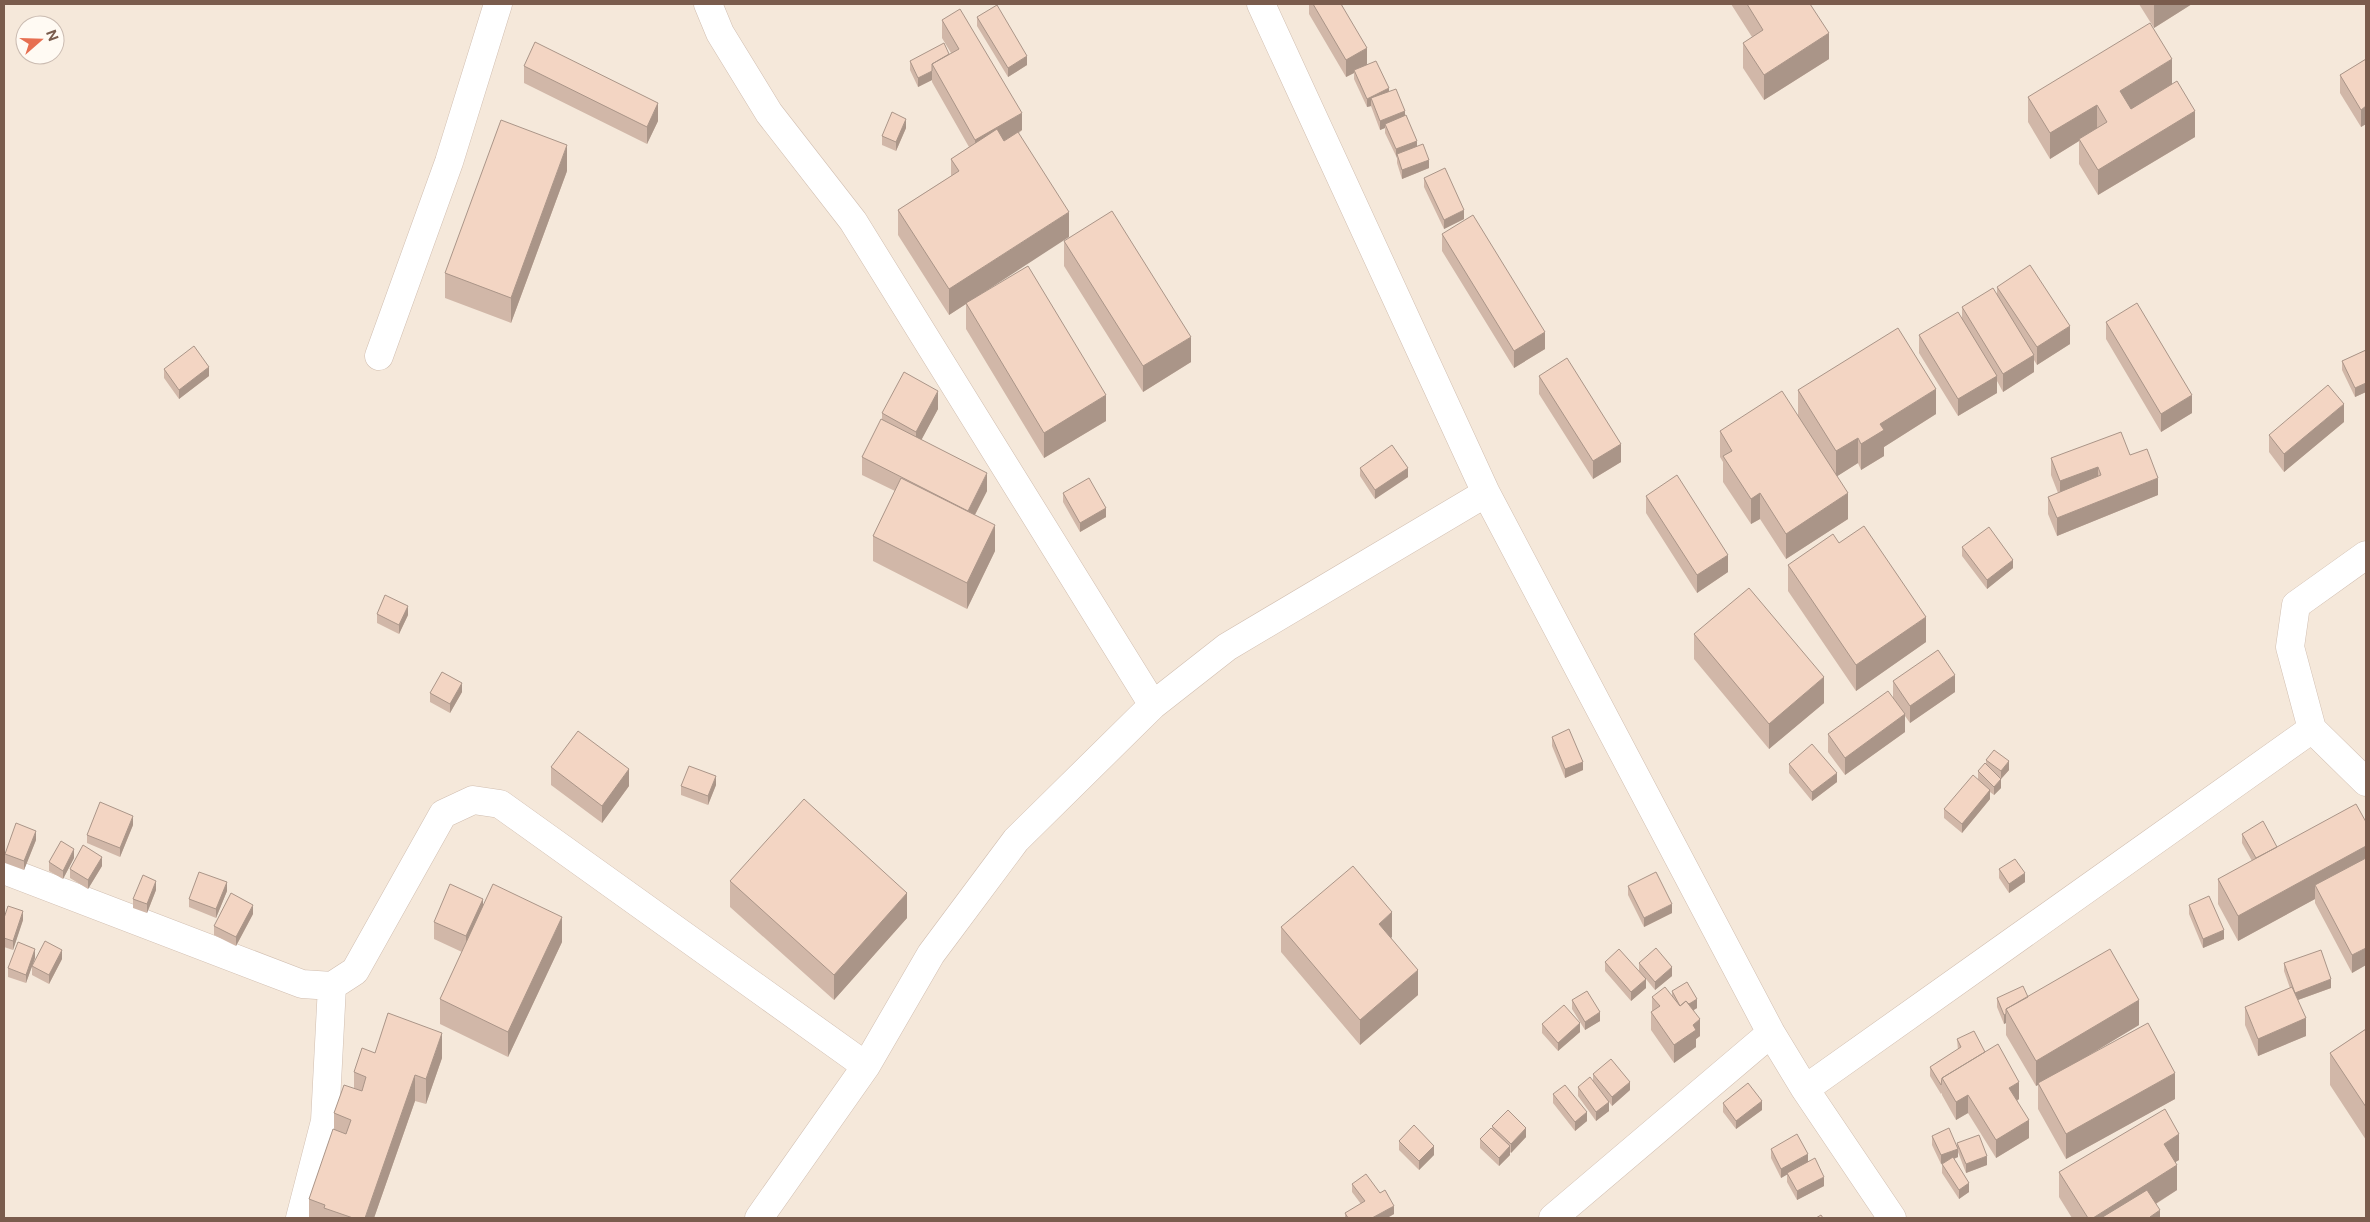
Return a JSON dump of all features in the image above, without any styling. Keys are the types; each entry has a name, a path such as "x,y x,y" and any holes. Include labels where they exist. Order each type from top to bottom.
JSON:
{"street":[{"path":"379,356 448,162 498,4"},
{"path":"708,4 720,33 769,113 853,221 1153,704"},
{"path":"1261,4 1486,493 1770,1033 1805,1089 1892,1218"},
{"path":"759,1218 866,1066 931,954 1016,840 1153,704 1227,647 1486,493"},
{"path":"2366,555 2296,604 2290,647 2312,730 2366,782"},
{"path":"1805,1089 2312,730"},
{"path":"4,870 302,984 332,986 355,972 443,814 473,800 500,804 866,1066"},
{"path":"300,1218 325,1121 332,986"},
{"path":"1553,1218 1770,1033"}],"shaded area":[{"path":"4,4 2366,4 2366,1218 4,1218"}],"building":[{"path":"1313,4 1341,4 1367,48 1346,60"},
{"path":"1747,4 1810,4 1829,33 1764,75 1743,43 1763,30"},
{"path":"997,5 1027,56 1008,68 977,17"},
{"path":"960,9 1022,113 975,140 932,64 959,49 942,20"},
{"path":"2150,23 2172,59 2120,91 2131,109 2177,81 2195,111 2098,170 2079,139 2107,122 2097,105 2050,133 2028,97"},
{"path":"535,42 658,103 647,127 524,66"},
{"path":"944,43 949,54 932,64 932,71 918,78 910,61"},
{"path":"2366,59 2366,106 2361,110 2340,75"},
{"path":"1376,61 1389,88 1367,99 1354,70"},
{"path":"1396,89 1405,111 1380,121 1371,98"},
{"path":"892,112 906,119 896,142 882,136"},
{"path":"1406,115 1417,141 1396,149 1385,124"},
{"path":"501,120 567,145 511,298 445,273"},
{"path":"997,129 1004,141 1018,132 1069,212 949,289 898,210 959,171 951,159"},
{"path":"1423,144 1429,160 1402,170 1397,154"},
{"path":"1445,168 1464,210 1444,220 1424,178"},
{"path":"1112,211 1191,337 1143,366 1064,241"},
{"path":"1473,215 1545,332 1514,351 1442,234"},
{"path":"2030,265 2070,326 2037,347 1997,287"},
{"path":"1028,266 1106,395 1044,433 966,303"},
{"path":"1993,288 2034,355 2003,374 1962,307"},
{"path":"2137,303 2192,395 2161,414 2106,322"},
{"path":"1958,312 1997,376 1958,399 1919,335"},
{"path":"1898,328 1936,389 1880,424 1884,430 1861,444 1858,438 1836,451 1798,390"},
{"path":"194,346 209,367 179,390 164,369"},
{"path":"2366,350 2366,383 2355,388 2342,361"},
{"path":"1567,358 1621,444 1593,461 1539,376"},
{"path":"904,372 938,391 916,432 882,413"},
{"path":"2328,385 2344,404 2284,454 2269,435"},
{"path":"1782,391 1848,493 1786,534 1760,493 1751,499 1723,456 1732,451 1720,431"},
{"path":"881,419 987,473 968,511 862,457"},
{"path":"2121,432 2130,455 2147,449 2158,478 2057,518 2048,497 2101,475 2098,467 2060,481 2051,458"},
{"path":"1392,445 1408,468 1375,490 1360,468"},
{"path":"1677,475 1728,555 1697,575 1646,496"},
{"path":"901,478 995,525 967,583 873,536"},
{"path":"1089,478 1106,508 1080,523 1063,493"},
{"path":"1864,526 1926,617 1856,665 1788,565 1833,534 1839,543"},
{"path":"1989,527 2013,560 1987,580 1962,547"},
{"path":"1749,588 1824,677 1769,724 1694,634"},
{"path":"385,595 408,606 399,625 377,614"},
{"path":"1938,650 1955,675 1910,706 1893,681"},
{"path":"442,672 462,683 450,704 430,693"},
{"path":"1888,691 1905,714 1845,758 1828,734"},
{"path":"1569,729 1583,762 1565,769 1552,737"},
{"path":"578,731 629,769 602,806 551,767"},
{"path":"1812,744 1837,773 1812,792 1789,764"},
{"path":"1994,750 2009,761 2001,771 1986,760"},
{"path":"1985,763 2001,779 1994,787 1978,771"},
{"path":"689,766 716,776 708,796 681,786"},
{"path":"1973,775 1990,790 1962,824 1944,809"},
{"path":"804,799 907,893 834,975 730,881"},
{"path":"100,802 133,816 120,848 87,835"},
{"path":"2356,804 2366,822 2366,846 2238,916 2218,879"},
{"path":"2263,821 2277,847 2256,858 2242,834"},
{"path":"16,823 36,831 24,861 5,854"},
{"path":"61,841 74,849 63,871 49,862"},
{"path":"83,845 102,857 88,880 70,869"},
{"path":"2366,858 2366,948 2352,955 2315,885"},
{"path":"2015,859 2025,873 2009,884 1999,869"},
{"path":"1353,866 1392,912 1379,924 1418,970 1360,1020 1281,927"},
{"path":"199,872 227,882 216,909 189,899"},
{"path":"1656,872 1672,904 1644,918 1628,886"},
{"path":"143,875 156,881 147,904 133,899"},
{"path":"450,884 483,899 466,936 434,922"},
{"path":"493,884 562,917 508,1032 440,999"},
{"path":"231,893 253,905 236,937 214,926"},
{"path":"2209,896 2224,930 2203,939 2189,905"},
{"path":"8,906 23,911 13,941 4,938 4,918"},
{"path":"45,941 62,950 49,975 32,966"},
{"path":"18,942 35,949 26,975 8,968"},
{"path":"1656,948 1672,967 1655,982 1639,963"},
{"path":"1619,949 1646,979 1631,992 1605,962"},
{"path":"2110,949 2139,1000 2036,1061 2006,1009"},
{"path":"2321,950 2331,979 2295,993 2284,963"},
{"path":"1687,982 1697,999 1689,1004 1686,1001 1680,1006 1672,991"},
{"path":"2023,986 2028,997 2006,1009 2006,1014 2004,1015 1997,998"},
{"path":"1665,987 1680,1006 1686,1001 1700,1019 1693,1025 1696,1030 1674,1045 1651,1012 1660,1006 1652,997"},
{"path":"2292,987 2306,1018 2258,1039 2245,1007"},
{"path":"1587,991 1600,1012 1585,1022 1572,1000"},
{"path":"1564,1005 1580,1023 1558,1043 1542,1024"},
{"path":"388,1013 442,1033 426,1079 415,1075 365,1218 353,1218 324,1208 325,1205 309,1199 333,1129 346,1134 351,1120 334,1113 344,1085 362,1091 366,1077 354,1072 362,1048 375,1053"},
{"path":"2148,1023 2175,1073 2066,1134 2038,1083"},
{"path":"2366,1029 2366,1107 2330,1053"},
{"path":"1974,1031 1985,1052 1942,1078 1941,1085 1930,1067 1961,1047 1957,1039"},
{"path":"1998,1044 2019,1082 2009,1088 2029,1120 1996,1140 1968,1095 1956,1102 1942,1078"},
{"path":"1611,1059 1630,1082 1612,1097 1593,1074"},
{"path":"1590,1077 1609,1102 1596,1112 1578,1087"},
{"path":"1748,1083 1762,1101 1736,1121 1723,1103"},
{"path":"1565,1085 1587,1112 1575,1122 1553,1094"},
{"path":"2165,1109 2179,1134 2164,1144 2177,1165 2093,1218 2088,1218 2059,1172"},
{"path":"1508,1110 1526,1128 1511,1144 1492,1126"},
{"path":"1414,1125 1434,1146 1419,1161 1399,1141"},
{"path":"1491,1128 1510,1146 1499,1158 1480,1139"},
{"path":"1949,1128 1958,1149 1941,1155 1932,1136"},
{"path":"1797,1134 1808,1154 1781,1169 1771,1149"},
{"path":"1979,1135 1987,1156 1966,1164 1957,1143"},
{"path":"1953,1157 1969,1183 1959,1190 1942,1164"},
{"path":"1815,1158 1824,1177 1797,1191 1787,1173"},
{"path":"1366,1174 1380,1193 1385,1190 1394,1206 1372,1218 1348,1218 1345,1213 1365,1201 1352,1184"},
{"path":"2147,1190 2160,1210 2150,1218 2101,1218"}]}
